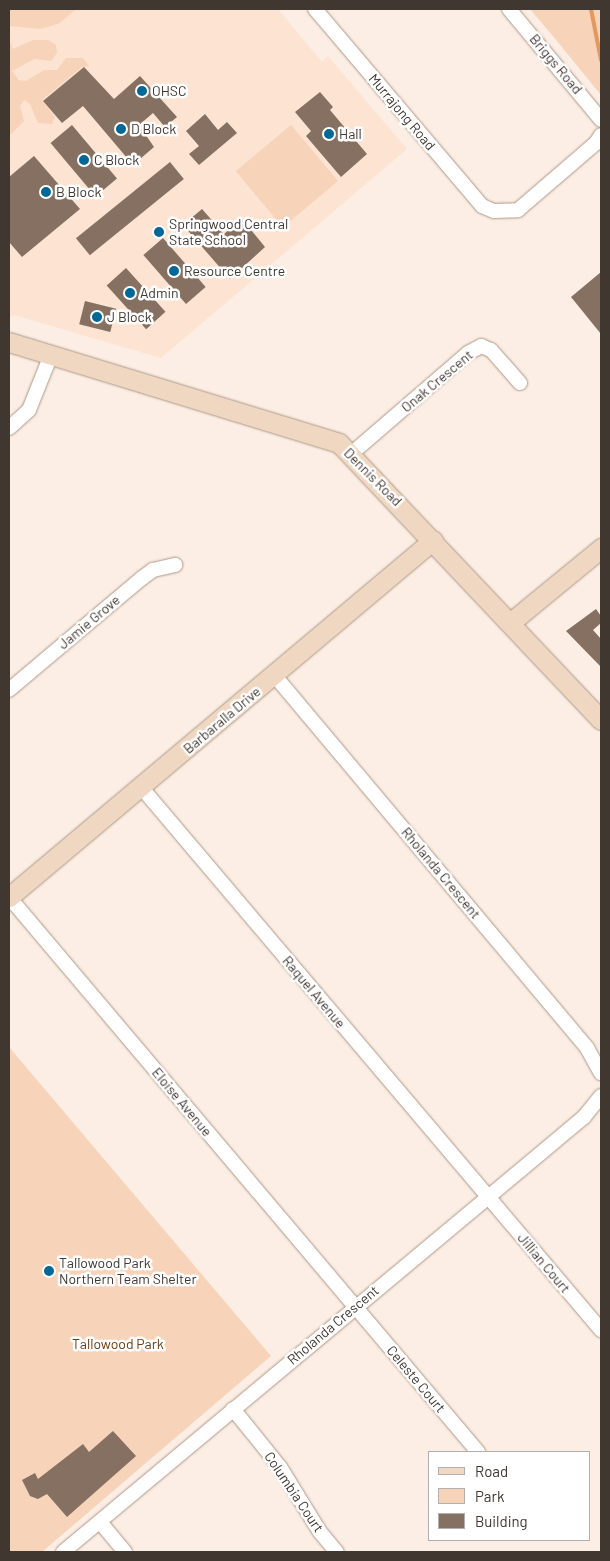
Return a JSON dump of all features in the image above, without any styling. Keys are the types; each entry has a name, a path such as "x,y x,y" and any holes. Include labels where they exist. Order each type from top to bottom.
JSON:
{"street":[{"name":"Murrajong Road","path":"315,9 482,206 494,211 518,210 596,143 601,135"},
{"name":"Briggs Road","path":"509,9 601,120"},
{"name":"Dennis Road","path":"9,342 320,435 339,443 511,622 601,720"},
{"name":"Onak Crescent","path":"351,454 468,353 481,346 491,350 520,383"},
{"path":"9,428 29,410 50,355"},
{"name":"Barbaralla Drive","path":"9,897 276,676 433,540"},
{"path":"511,622 601,548"},
{"name":"Jamie Grove","path":"9,690 142,578 153,570 175,565"},
{"name":"Rholanda Crescent","path":"276,676 587,1048 601,1073"},
{"name":"Raquel Avenue","path":"141,787 488,1196"},
{"name":"Eloise Avenue","path":"9,897 355,1307"},
{"name":"Rholanda Crescent","path":"64,1552 584,1117 601,1096"},
{"name":"Jillian Court","path":"488,1196 601,1330"},
{"name":"Celeste Court","path":"355,1307 477,1451"},
{"name":"Columbia Court","path":"233,1409 284,1473 320,1532 337,1552"},
{"path":"100,1522 125,1552"}],"shaded area":[{"name":"Springwood Central State School","path":"9,9 278,9 322,62 328,56 407,149 161,358 14,315 9,318"}],"green space":[{"path":"9,9 76,9 60,23 41,29 9,26"},
{"path":"530,9 601,9 601,95 552,35"},
{"path":"9,39 13,49 33,40 48,40 56,45 57,53 51,61 34,59 12,71 19,80 26,81 44,70 57,70 66,58 83,58 89,66 82,67 42,100 55,117 52,124 38,123 30,104 24,100 20,106 24,121 10,135"},
{"path":"291,125 338,181 283,227 236,171"},
{"name":"Tallowood Park","path":"9,1047 271,1356 42,1552 9,1552"}],"building":[{"path":"84,67 114,99 140,76 177,117 165,127 153,113 139,125 154,147 133,165 83,106 62,123 43,101"},
{"name":"Hall","path":"320,92 333,107 330,110 367,154 341,177 306,136 311,131 295,112"},
{"path":"205,114 218,130 227,122 237,133 199,165 189,154 199,146 186,131"},
{"name":"C Block","path":"72,125 117,179 96,197 51,143"},
{"path":"34,156 80,209 22,257 9,242 9,177"},
{"path":"170,162 184,179 90,255 76,238"},
{"path":"202,209 224,234 242,219 265,247 230,279 183,225"},
{"name":"Resource Centre","path":"163,238 206,287 186,304 143,255"},
{"name":"Admin","path":"126,268 165,312 146,329 107,285"},
{"path":"601,272 601,334 571,297"},
{"name":"J Block","path":"85,301 116,309 110,332 79,324"},
{"path":"596,609 601,616 601,623 593,630 601,639 601,667 566,631"},
{"path":"113,1431 136,1456 67,1517 47,1494 38,1499 30,1496 22,1480 35,1473 38,1479 83,1444 89,1452"}],"waterway":[{"path":"591,9 601,60"}],"place":[{"name":"OHSC","path":"142,91"},
{"name":"D Block","path":"121,129"},
{"name":"Hall","path":"329,134"},
{"name":"C Block","path":"84,160"},
{"name":"B Block","path":"46,192"},
{"name":"Springwood Central State School","path":"159,232"},
{"name":"Resource Centre","path":"174,271"},
{"name":"Admin","path":"130,293"},
{"name":"J Block","path":"97,317"},
{"name":"Tallowood Park Northern Team Shelter","path":"49,1271"}]}
